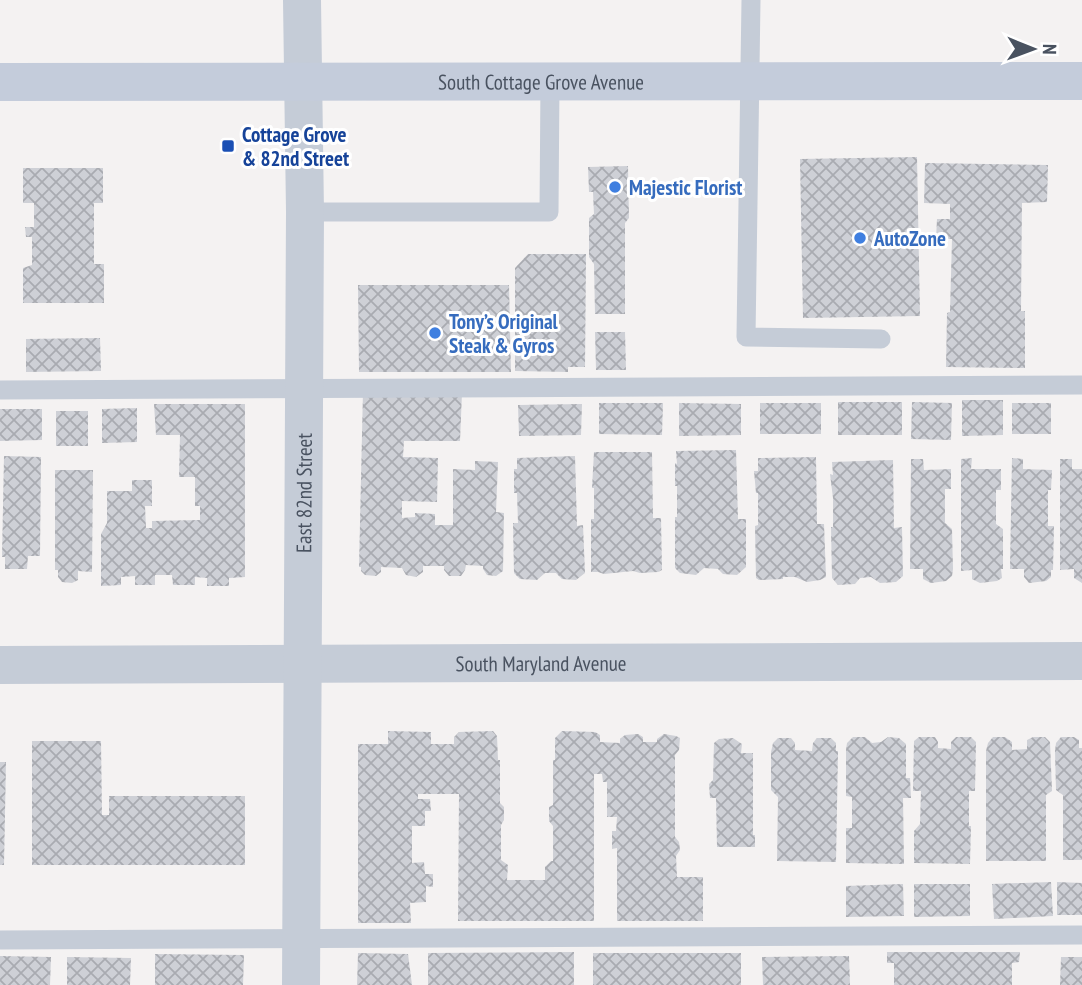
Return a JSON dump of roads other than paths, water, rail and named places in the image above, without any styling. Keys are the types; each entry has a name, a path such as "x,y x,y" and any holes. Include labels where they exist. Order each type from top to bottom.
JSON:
{"main road":[{"name":"South Cottage Grove Avenue","path":"0,82 1082,80"}],"street":[{"name":"East 82nd Street","path":"302,0 305,212 302,985"},
{"name":"South Maryland Avenue","path":"0,665 1082,661"}],"lane":[{"path":"751,0 746,337 881,339"},
{"path":"305,212 548,212 550,80"},
{"path":"0,390 1082,385"},
{"path":"0,940 1082,935"}],"place":[{"name":"Cottage Grove & 82nd Street","path":"228,146"},
{"name":"Majestic Florist","path":"615,187"},
{"name":"AutoZone","path":"860,238"},
{"name":"Tony’s Original Steak & Gyros","path":"435,333"}]}
